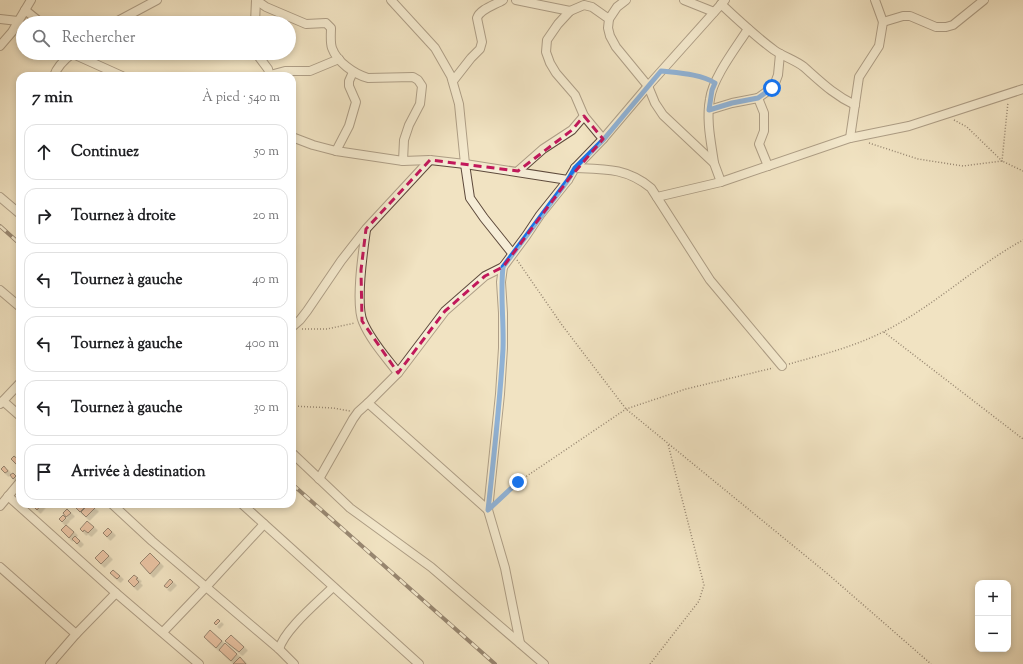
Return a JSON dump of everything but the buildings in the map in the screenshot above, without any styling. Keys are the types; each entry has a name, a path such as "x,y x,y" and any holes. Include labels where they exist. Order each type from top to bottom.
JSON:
{"street":[{"path":"21,16 31,0"},
{"path":"255,16 256,0 287,16"},
{"path":"391,0 436,48 453,81 459,104 470,198 512,253"},
{"path":"453,81 480,48 482,42 477,18 478,16 485,10 503,0"},
{"path":"516,0 570,12"},
{"path":"626,0 617,7 609,19 608,28 613,42 648,86 655,103 663,115 714,163"},
{"path":"684,0 714,12"},
{"path":"850,138 859,77 879,46 883,22 875,0"},
{"path":"883,22 903,16 910,16 936,27 953,25 984,0"},
{"path":"126,16 151,1"},
{"path":"520,643 505,568 488,510 500,394 503,348 501,282 503,267 568,180 575,168 604,139 661,71 723,2 748,29 780,54 803,66 828,89 855,105"},
{"path":"604,139 584,116 575,96 556,73 546,52 547,40 558,24 570,12 584,5 592,7 609,19"},
{"path":"25,10 32,16"},
{"path":"0,19 16,21"},
{"path":"296,20 306,24 326,23 331,28 331,47 339,59 353,72 368,78 412,77 418,80 422,86 420,104 409,125 404,140 403,161"},
{"path":"0,46 16,25"},
{"path":"721,182 714,163 709,110 712,90 730,56 748,29"},
{"path":"709,110 732,103 758,98 772,88 776,83 778,75 780,54"},
{"path":"282,72 310,71 339,59"},
{"path":"56,72 65,60"},
{"path":"87,60 113,72"},
{"path":"262,60 268,68 269,72"},
{"path":"336,152 350,126 356,102 349,86 349,81 353,72"},
{"path":"657,197 721,182 850,138 909,126 942,114 1023,90"},
{"path":"758,98 764,113 764,131 759,144 768,166"},
{"path":"518,171 543,150 572,130 584,116"},
{"path":"296,139 336,152 403,161 430,160 465,164 518,171 568,180"},
{"path":"296,324 307,311 341,261 366,229 430,160"},
{"path":"575,168 606,169 625,173 640,179 651,188 710,280 782,366"},
{"path":"0,197 16,211"},
{"path":"366,229 361,270 360,309 362,322 380,350 398,373"},
{"path":"319,479 358,412 398,373 445,311 485,276 503,267"},
{"path":"1,293 16,304"},
{"path":"16,387 2,403 16,413"},
{"path":"368,403 488,510"},
{"path":"296,457 355,512 431,567 544,664"},
{"path":"0,506 16,487"},
{"path":"8,496 16,503"},
{"path":"21,508 116,593 199,664"},
{"path":"116,508 152,542 279,649 294,664"},
{"path":"246,508 419,664"},
{"path":"163,632 264,524"},
{"path":"0,567 76,634"},
{"path":"279,649 281,642 291,629 333,587"},
{"path":"50,664 76,634 116,593"}],"path":[{"path":"661,71 709,79 715,83"},
{"path":"1002,161 1009,95"},
{"path":"942,114 967,127 1002,161 1023,171"},
{"path":"868,142 918,159 963,166 1002,161"},
{"path":"488,510 518,482 626,409 686,389 782,366 852,346 884,332 931,304 1007,249 1023,240"},
{"path":"512,253 562,325 626,409 829,575 931,664"},
{"path":"296,328 327,330 362,322"},
{"path":"884,332 1023,439"},
{"path":"296,406 333,408 358,412"},
{"path":"650,664 699,601 704,585 668,443"}],"highlighted area":[{"path":"584,116 603,139 568,180 503,267 485,276 445,311 398,373 362,321 361,270 366,229 430,160 518,171 572,130"}],"railway":[{"path":"0,226 16,240"},
{"path":"296,488 495,664"}],"route":[{"path":"518,482 488,510 500,394 503,348 501,282 503,267 512,253 568,180 575,168 604,139 661,71 678,72 709,79 715,83 710,98 709,110 732,103 758,98 772,88"}]}
